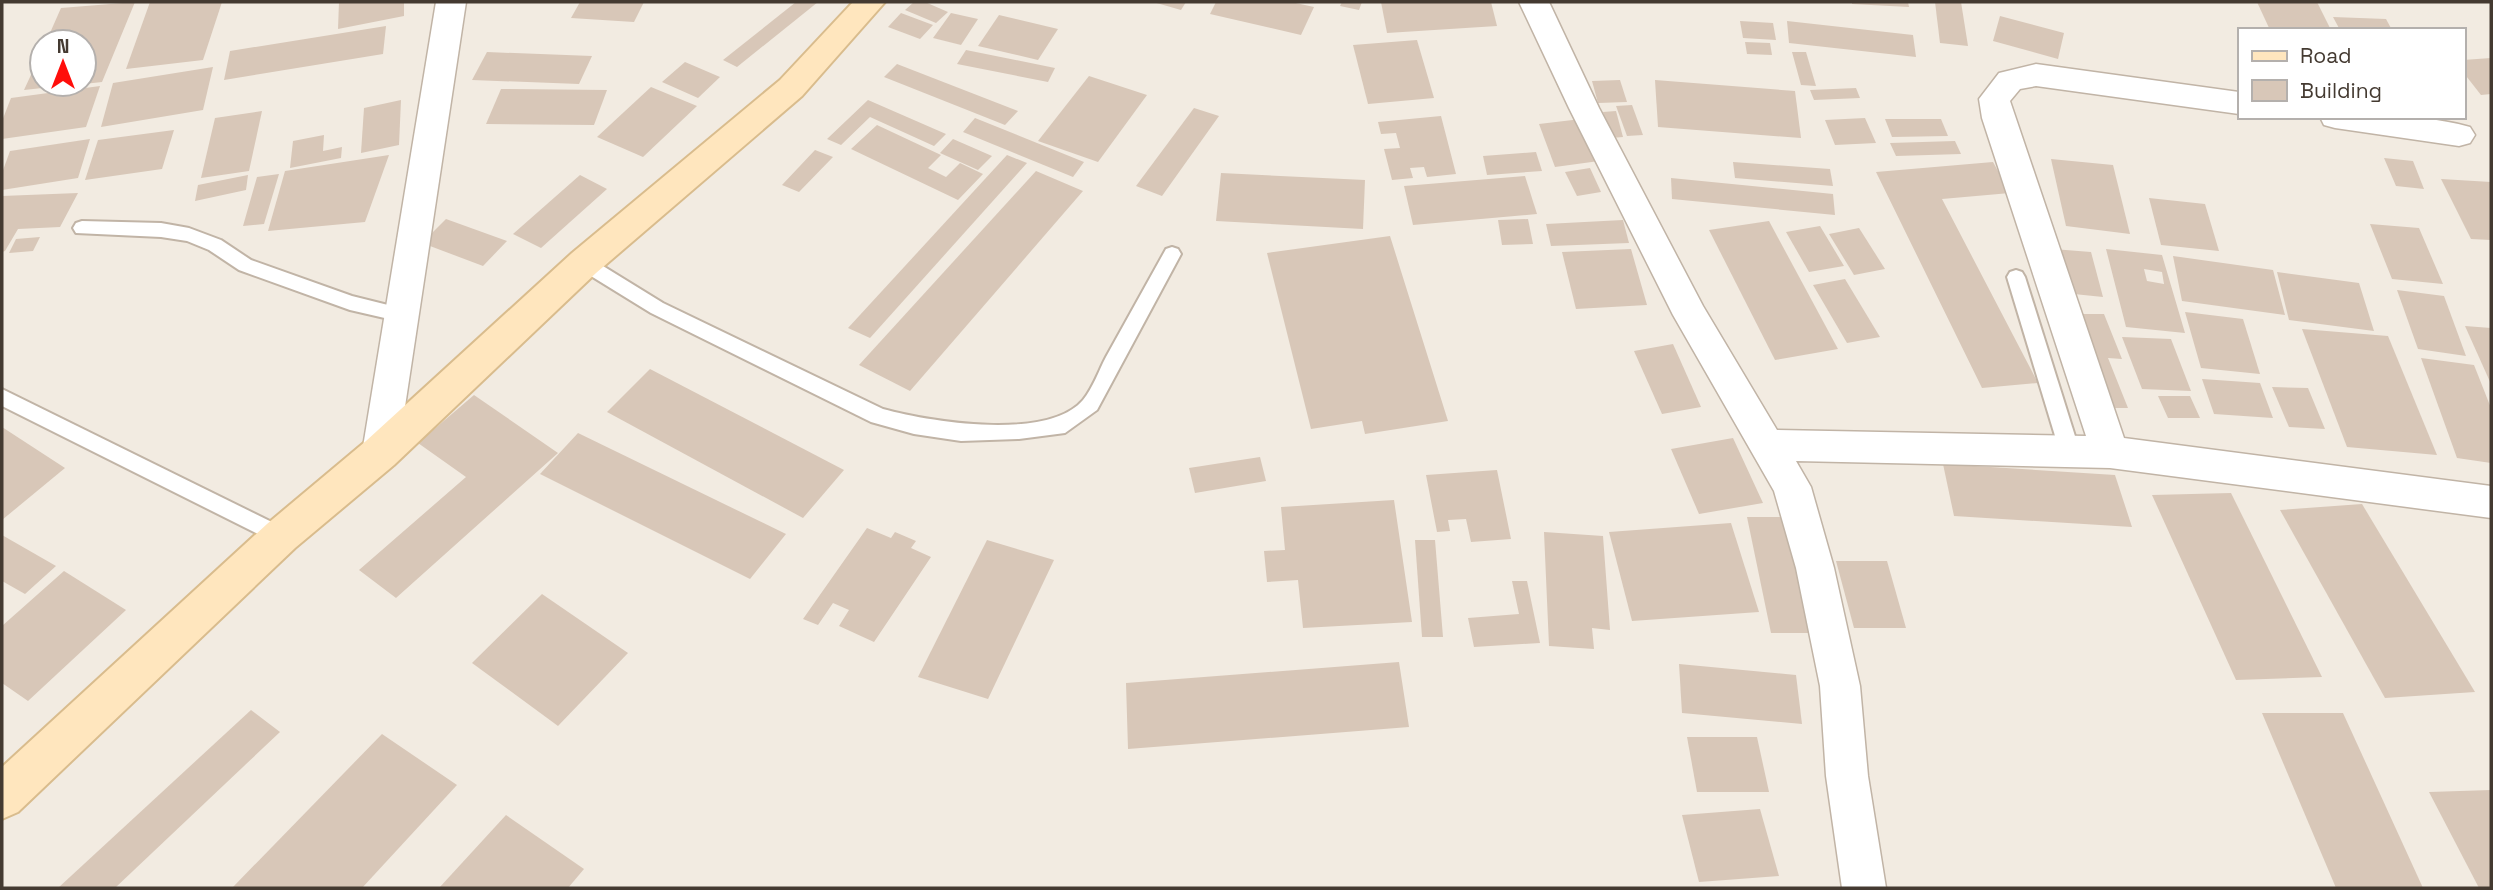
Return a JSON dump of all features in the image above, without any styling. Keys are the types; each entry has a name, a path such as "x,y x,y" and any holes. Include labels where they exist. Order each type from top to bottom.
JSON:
{"street":[{"path":"380,453 451,2"},
{"path":"6,788 281,536 380,453 584,263 791,88 870,2"},
{"path":"1534,2 1584,108 1690,315 1792,487 1815,568 1840,686 1847,776 1864,888"},
{"path":"2110,452 2036,239 1997,118 1994,99 2010,80 2036,75 2238,103"},
{"path":"2349,119 2459,135"},
{"path":"1769,445 2069,449 2110,452 2491,502"}],"lane":[{"path":"82,228 160,230 189,235 215,245 245,265 350,303 402,316"},
{"path":"584,263 657,308 878,416 914,426 961,433 1018,431 1065,425 1090,405 1172,254"},
{"path":"2016,277 2069,449"},
{"path":"2,397 281,536"}],"building":[{"path":"135,2 102,82 98,82 98,28 52,28 61,8"},
{"path":"150,2 222,2 203,60 126,69"},
{"path":"339,2 404,2 404,16 338,29"},
{"path":"580,2 644,2 634,22 571,18"},
{"path":"796,2 818,2 737,67 723,60"},
{"path":"914,2 925,2 948,12 936,23 905,10"},
{"path":"1153,2 1186,2 1181,10"},
{"path":"1216,2 1291,2 1314,7 1301,35 1210,14"},
{"path":"1342,2 1362,2 1359,10 1340,6"},
{"path":"1381,2 1491,2 1497,26 1387,33"},
{"path":"1908,2 1909,7 1852,4"},
{"path":"1935,2 1961,2 1968,46 1940,43"},
{"path":"2257,2 2317,2 2330,28 2269,28"},
{"path":"901,13 933,25 920,39 888,27"},
{"path":"951,13 978,19 961,45 933,38"},
{"path":"999,15 1058,29 1038,60 978,46"},
{"path":"2000,16 2064,33 2058,59 1993,41"},
{"path":"2333,17 2386,19 2391,28 2339,28"},
{"path":"1740,21 1773,23 1776,40 1743,38"},
{"path":"1787,21 1913,35 1916,57 1789,43"},
{"path":"386,26 383,54 224,80 230,51"},
{"path":"1417,40 1434,98 1368,104 1353,45"},
{"path":"1745,42 1770,43 1772,55 1747,54"},
{"path":"966,50 1055,68 1048,82 957,64"},
{"path":"487,52 592,56 579,84 472,80"},
{"path":"1792,52 1806,52 1816,86 1801,85"},
{"path":"2491,58 2491,94 2481,95 2465,75 2465,60"},
{"path":"685,62 720,77 698,98 662,82"},
{"path":"897,64 1018,111 1005,125 884,77"},
{"path":"213,67 203,110 101,127 113,83"},
{"path":"1089,76 1147,95 1098,162 1038,141"},
{"path":"1620,80 1627,102 1598,103 1592,81"},
{"path":"1655,80 1795,91 1801,138 1658,127"},
{"path":"651,87 697,106 643,157 597,137"},
{"path":"1856,88 1860,98 1814,100 1810,90"},
{"path":"501,89 607,90 594,125 486,124"},
{"path":"28,96 28,98 96,98 86,127 2,139 2,121 11,98"},
{"path":"401,100 399,145 361,153 364,108"},
{"path":"868,100 946,134 934,146 870,117 841,145 827,139"},
{"path":"1632,105 1643,135 1627,136 1616,106"},
{"path":"1194,108 1219,116 1162,196 1136,186"},
{"path":"262,111 249,171 201,178 215,118"},
{"path":"1616,111 1623,137 1611,138 1603,112"},
{"path":"1441,116 1456,174 1427,177 1424,167 1410,168 1413,178 1392,180 1384,149 1400,148 1396,133 1381,134 1378,122"},
{"path":"975,118 1084,162 1073,177 963,132"},
{"path":"1865,118 1876,143 1835,145 1825,120"},
{"path":"1581,119 1599,161 1555,167 1539,124"},
{"path":"1885,119 1941,119 1948,136 1892,137"},
{"path":"877,125 941,155 928,168 946,177 960,163 983,174 958,200 851,149"},
{"path":"174,130 162,169 85,180 98,140"},
{"path":"324,135 323,151 342,147 341,158 290,168 293,141"},
{"path":"90,139 78,178 2,190 2,173 10,151"},
{"path":"953,139 992,156 978,170 940,153"},
{"path":"1955,141 1961,154 1896,156 1890,143"},
{"path":"815,150 833,157 799,192 782,185"},
{"path":"1536,152 1542,171 1487,175 1483,156"},
{"path":"389,155 365,222 268,231 285,171"},
{"path":"1007,155 1027,163 870,338 848,328"},
{"path":"2384,158 2413,161 2424,189 2396,186"},
{"path":"2051,159 2113,165 2130,234 2066,226"},
{"path":"1733,162 1830,169 1833,186 1735,178"},
{"path":"1993,162 2010,193 1942,199 2038,383 1982,388 1876,172"},
{"path":"1590,168 1601,192 1577,196 1565,172"},
{"path":"1036,171 1083,191 910,391 859,365"},
{"path":"1221,173 1365,180 1363,229 1216,221"},
{"path":"279,174 264,224 243,226 257,177"},
{"path":"248,175 246,190 195,201 198,185"},
{"path":"580,175 607,189 541,248 513,234"},
{"path":"1525,176 1537,214 1413,225 1404,186"},
{"path":"1671,178 1833,194 1835,215 1672,199"},
{"path":"2441,179 2491,182 2491,240 2471,239"},
{"path":"78,193 60,227 18,229 2,252 2,196"},
{"path":"2149,198 2205,204 2219,251 2161,245"},
{"path":"446,219 507,241 483,266 422,243"},
{"path":"1528,219 1533,244 1502,245 1498,220"},
{"path":"1623,220 1629,243 1551,246 1546,224"},
{"path":"1769,221 1838,349 1775,360 1709,230"},
{"path":"2370,224 2419,228 2443,284 2392,279"},
{"path":"1820,226 1844,266 1809,272 1786,232"},
{"path":"1859,228 1885,269 1854,275 1829,234"},
{"path":"1390,236 1448,421 1365,434 1362,421 1311,429 1267,253"},
{"path":"40,237 33,251 9,253 16,239"},
{"path":"1631,249 1647,305 1576,309 1562,252"},
{"path":"2053,249 2091,252 2103,297 2064,293"},
{"path":"2106,249 2162,255 2185,333 2126,327","holes":["2144,269 2162,272 2164,284 2147,281"]},
{"path":"2173,256 2273,270 2285,315 2182,301"},
{"path":"2277,272 2359,283 2374,331 2289,320"},
{"path":"1845,279 1880,337 1847,343 1813,285"},
{"path":"2397,290 2444,296 2466,356 2418,349"},
{"path":"2185,312 2243,319 2260,374 2201,368"},
{"path":"2070,314 2104,314 2122,359 2108,358 2128,408 2107,408"},
{"path":"2465,326 2491,328 2491,384"},
{"path":"2302,329 2388,336 2437,455 2347,447"},
{"path":"2122,337 2171,339 2191,391 2142,389"},
{"path":"1673,344 1701,407 1662,414 1634,351"},
{"path":"2421,358 2474,365 2491,408 2491,463 2457,458"},
{"path":"650,369 844,470 803,518 607,412"},
{"path":"2202,379 2260,383 2273,418 2214,414"},
{"path":"2272,387 2308,388 2325,429 2289,427"},
{"path":"474,395 558,453 396,598 359,570 466,477 418,443"},
{"path":"2158,396 2190,396 2200,418 2168,418"},
{"path":"2,427 65,468 2,520"},
{"path":"578,433 786,534 750,579 540,474"},
{"path":"1733,438 1763,503 1699,514 1671,449"},
{"path":"1260,457 1266,481 1195,493 1189,468"},
{"path":"1943,464 2115,475 2132,527 1954,516"},
{"path":"1497,470 1511,539 1471,542 1466,519 1448,520 1450,531 1437,532 1426,475"},
{"path":"2231,493 2322,677 2236,680 2152,495"},
{"path":"1394,500 1412,622 1303,628 1298,580 1267,582 1264,551 1285,550 1281,507"},
{"path":"2362,504 2475,692 2385,698 2280,510"},
{"path":"1747,517 1789,517 1815,633 1771,633"},
{"path":"1731,523 1759,612 1632,621 1609,532"},
{"path":"867,528 891,538 895,532 916,541 911,548 931,557 874,642 839,626 849,610 833,603 818,625 803,619"},
{"path":"1544,532 1603,536 1610,630 1592,628 1594,649 1549,646"},
{"path":"2,535 56,566 25,594 2,581"},
{"path":"987,540 1054,560 988,699 918,677"},
{"path":"1415,540 1435,540 1443,637 1422,637"},
{"path":"1836,561 1887,561 1906,628 1854,628"},
{"path":"64,571 126,610 28,701 2,683 2,626"},
{"path":"1512,581 1527,581 1540,643 1474,647 1468,618 1519,614"},
{"path":"542,594 628,653 558,726 472,663"},
{"path":"1399,662 1409,727 1128,749 1126,683"},
{"path":"1679,664 1796,675 1802,724 1682,713"},
{"path":"251,710 280,732 115,888 58,888"},
{"path":"2262,713 2343,713 2423,888 2336,888"},
{"path":"382,734 457,785 362,888 232,888"},
{"path":"1687,737 1757,737 1769,792 1697,792"},
{"path":"2491,790 2491,888 2479,888 2429,792"},
{"path":"1760,809 1779,876 1699,882 1682,815"},
{"path":"506,815 584,869 568,888 439,888"}]}
